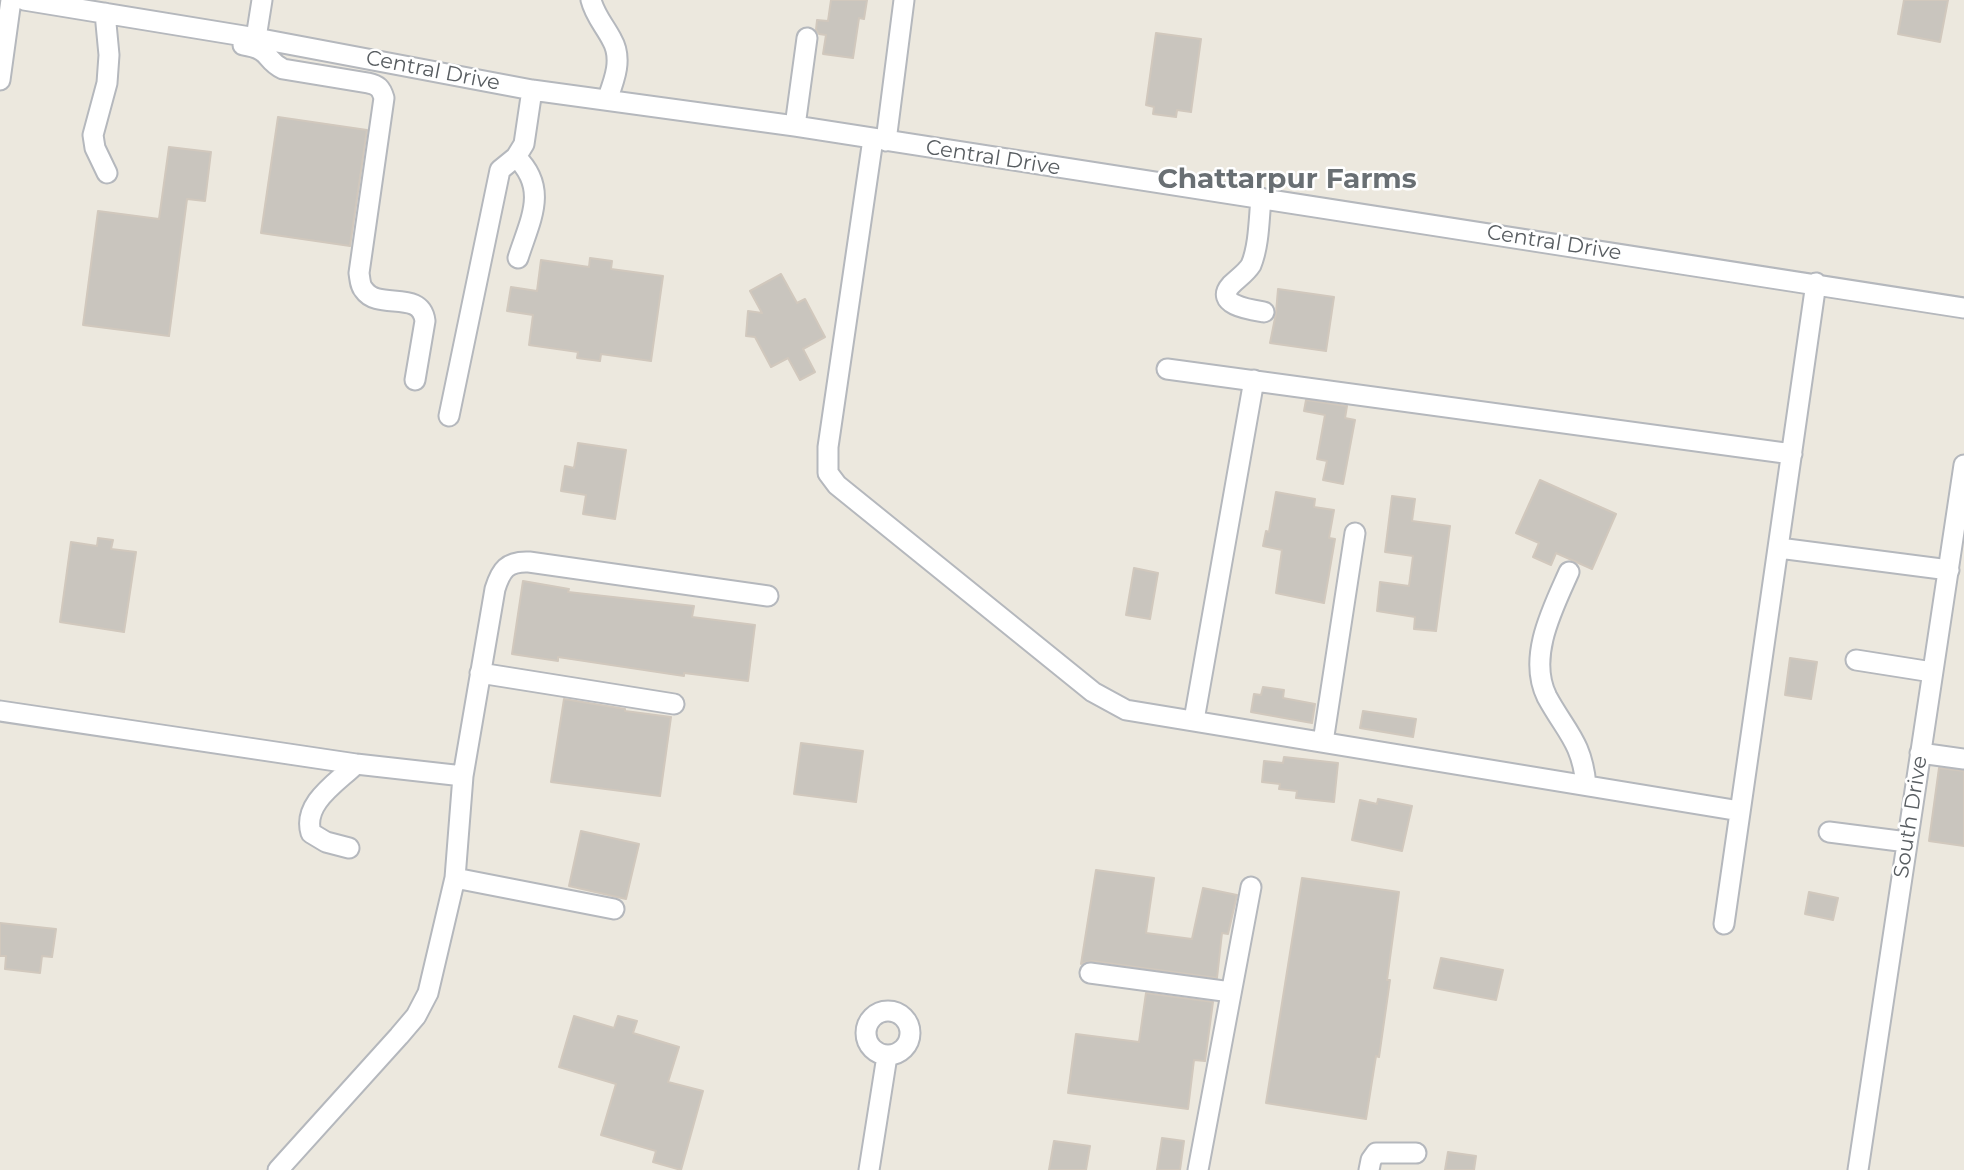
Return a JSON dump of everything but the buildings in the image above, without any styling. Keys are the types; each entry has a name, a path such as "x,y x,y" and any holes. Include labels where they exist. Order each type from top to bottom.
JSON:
{"street":[{"path":"0,80 11,0"},
{"name":"Central Drive","path":"24,0 256,38 532,90 795,126 1964,308"},
{"path":"256,38 262,0"},
{"path":"591,0 598,19 614,43 618,60 615,79 607,100"},
{"path":"904,0 828,447 828,473 837,485 1112,705 1126,710 1740,811"},
{"path":"105,13 109,55 107,83 93,135 95,148 107,173"},
{"path":"216,32 219,41 263,50 283,69 368,83 381,89 384,98 359,274 364,292 371,297 416,305 424,313 415,380"},
{"path":"795,126 807,38"},
{"path":"449,416 500,170 516,157 524,144 532,90"},
{"path":"516,157 526,166 533,178 536,199 518,258"},
{"path":"1261,198 1250,266 1229,287 1227,293 1228,300 1234,305 1264,312"},
{"path":"1724,924 1816,284"},
{"path":"1167,369 1792,454"},
{"path":"1194,720 1254,380"},
{"name":"South Drive","path":"1858,1170 1964,465"},
{"path":"1323,741 1355,533"},
{"path":"1779,548 1949,570"},
{"path":"278,1170 399,1036 424,1004 455,878 463,776 495,589 500,575 511,563 528,562 768,596"},
{"path":"1569,572 1547,623 1540,656 1546,695 1579,750 1584,762 1586,785"},
{"path":"1856,660 1933,672"},
{"path":"480,673 674,704"},
{"path":"0,712 356,764 463,776"},
{"path":"1920,752 1964,759"},
{"path":"349,848 318,839 311,833 309,817 317,802 356,764"},
{"path":"1829,832 1907,842"},
{"path":"455,878 614,909"},
{"path":"1198,1170 1251,887"},
{"path":"1090,973 1231,992"},
{"path":"869,1170 887,1056"},
{"path":"1369,1170 1373,1154 1416,1153"}],"district":[{"name":"Chattarpur Farms","path":"1287,180"}]}
